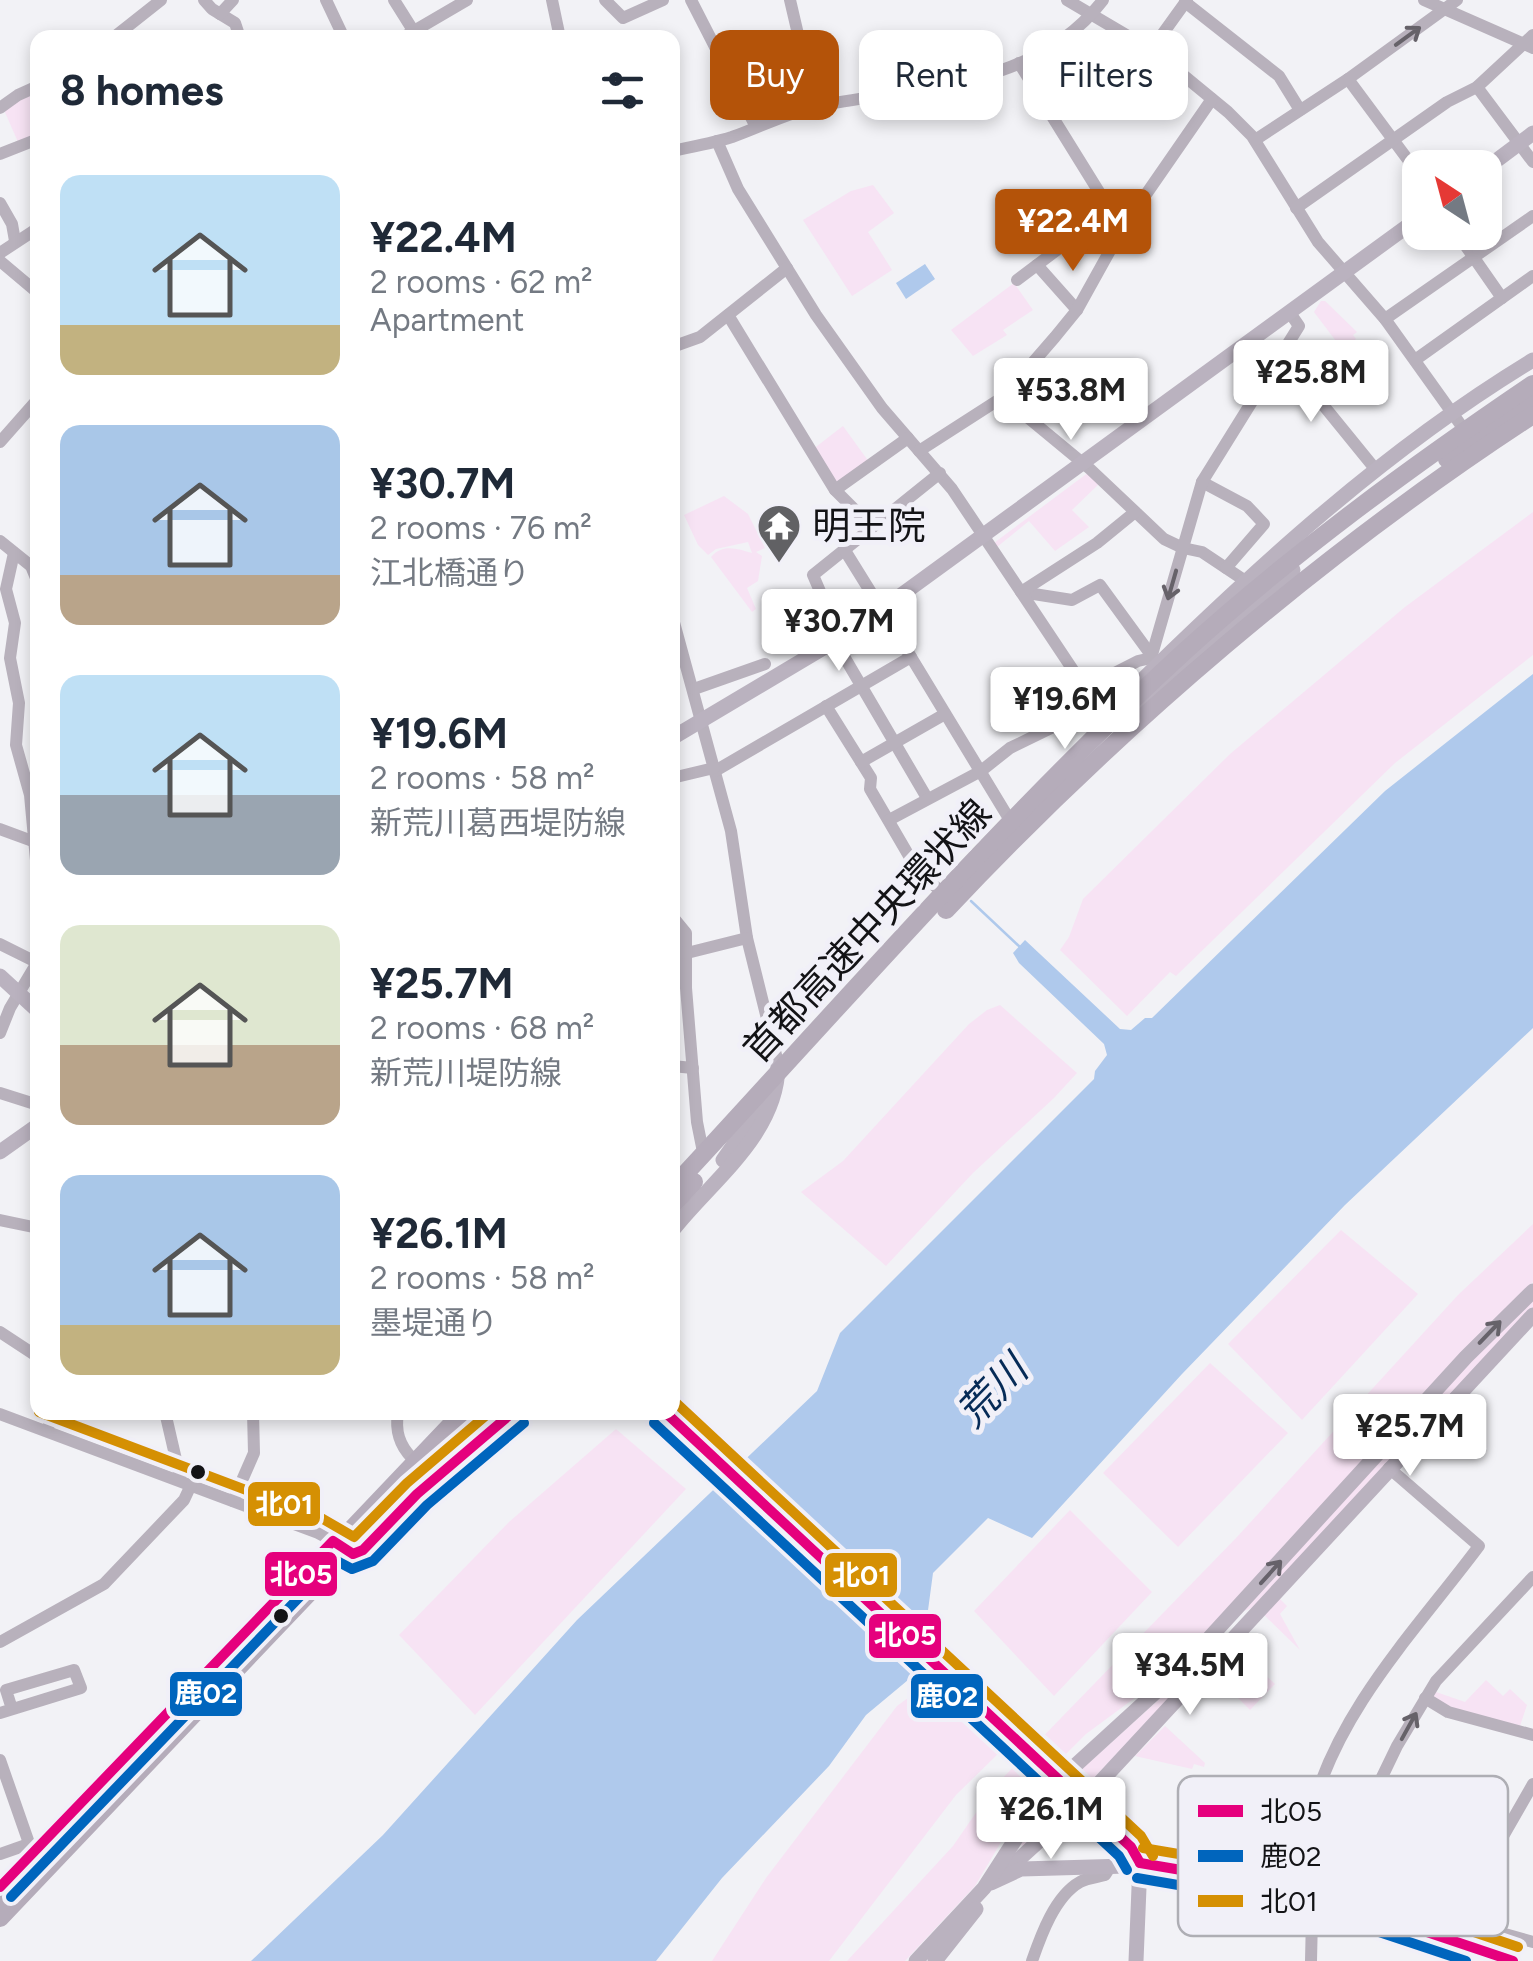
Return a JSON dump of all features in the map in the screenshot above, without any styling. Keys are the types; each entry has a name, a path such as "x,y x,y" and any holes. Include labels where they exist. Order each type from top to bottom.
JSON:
{"highway":[{"path":"1280,570 1311,537 1367,490 1533,374"},
{"name":"首都高速中央環状線","path":"680,1179 943,896 1187,649 1402,475 1533,384"},
{"path":"1156,709 1204,658 1290,582 1394,498 1533,403"},
{"name":"首都高速中央環状線","path":"680,1209 952,903 1156,709 1347,548 1533,415"},
{"path":"0,1899 456,1420"},
{"path":"0,1918 473,1420"}],"main road":[{"path":"1502,156 1526,138"},
{"path":"680,733 882,609 1402,230"},
{"path":"680,1170 1154,661 1376,470 1533,360"},
{"path":"680,1188 949,900 1171,679 1336,533 1533,392"},
{"path":"1468,435 1477,444 1533,403"},
{"path":"0,976 30,1004"},
{"path":"680,1209 755,1136 770,1110 778,1081 778,1063"},
{"path":"0,1152 30,1131"},
{"path":"934,1961 976,1910 984,1888 1055,1776 1181,1670 1533,1290"},
{"path":"1092,1790 1533,1315"},
{"path":"338,1546 447,1420"},
{"path":"0,1887 464,1420"},
{"path":"338,1546 352,1554 367,1547 418,1494 505,1420"},
{"path":"673,1420 1131,1846 1140,1863 1136,1961"},
{"path":"1181,1670 1198,1665 1240,1620 1256,1614"},
{"path":"916,1961 984,1888 1070,1812"},
{"path":"0,1907 38,1852"},
{"path":"999,1876 1021,1869 1140,1863 1178,1870"},
{"path":"1439,1936 1513,1961"}],"street":[{"path":"123,30 160,0"},
{"path":"204,0 236,23 238,30"},
{"path":"220,14 234,0"},
{"path":"326,0 340,30"},
{"path":"394,0 408,30"},
{"path":"418,30 467,0"},
{"path":"552,0 558,30"},
{"path":"605,0 623,18 663,0"},
{"path":"692,0 756,127"},
{"path":"790,0 797,30"},
{"path":"1067,0 1115,30"},
{"path":"839,104 974,79 1019,63 1070,37 1104,0"},
{"path":"1296,208 1447,102 1476,87 1530,42 1424,0"},
{"path":"1255,140 1457,0"},
{"path":"1165,30 1186,1 1279,76 1300,110"},
{"path":"1019,63 1122,229"},
{"path":"1348,79 1402,150"},
{"path":"1188,80 1255,140 1318,242 1385,318 1468,435"},
{"path":"1476,87 1526,138 1533,162"},
{"path":"0,108 30,89"},
{"path":"920,451 1003,397 1077,310 1122,229 1212,99"},
{"path":"680,149 718,142 777,120"},
{"path":"0,154 30,142"},
{"path":"718,142 738,189 786,268 882,408 940,473 1085,688"},
{"path":"0,203 12,224 15,240"},
{"path":"1016,280 1110,210"},
{"path":"1385,318 1533,216"},
{"path":"30,232 15,240 0,257 30,285"},
{"path":"1468,250 1502,298"},
{"path":"1038,265 1077,310"},
{"path":"680,344 700,337 786,268"},
{"path":"1416,360 1533,276"},
{"path":"1154,661 1202,482 1299,326 1290,313"},
{"path":"728,315 835,490 872,527"},
{"path":"1280,352 1376,470"},
{"path":"1003,397 1082,462 1164,539 1202,552 1246,582"},
{"path":"0,442 30,408"},
{"path":"835,490 908,438"},
{"path":"927,798 860,686 813,575 940,473"},
{"path":"1202,482 1247,506 1264,524 1226,568"},
{"path":"1021,592 1098,544 1135,512"},
{"path":"0,541 30,563"},
{"path":"844,548 1008,817"},
{"path":"14,554 6,589 15,622 7,639 19,702 16,745 30,795"},
{"path":"1021,592 1072,600 1100,586 1171,679"},
{"path":"680,650 694,688 738,866 746,938 778,1063"},
{"path":"680,777 715,770 912,656"},
{"path":"890,820 981,771 1010,748 1059,724 1074,710 1085,688 1138,661 1154,661"},
{"path":"694,688 765,664"},
{"path":"826,706 871,778 870,789 916,868 939,890"},
{"path":"861,762 946,714"},
{"path":"0,829 30,840"},
{"path":"680,926 686,933 680,952 698,1139 702,1147"},
{"path":"680,952 746,938"},
{"path":"0,944 30,959"},
{"path":"0,1033 30,974"},
{"path":"680,1067 693,1068"},
{"path":"0,1093 30,1102"},
{"path":"0,1220 30,1226"},
{"path":"0,1332 30,1352"},
{"path":"0,1414 318,1532 338,1546"},
{"path":"47,1431 50,1420"},
{"path":"0,1642 104,1584 184,1500 186,1483 166,1420"},
{"path":"233,1500 254,1454 253,1420"},
{"path":"399,1420 402,1448 412,1458"},
{"path":"1325,1776 1378,1675 1479,1546 1389,1468"},
{"path":"1385,1776 1425,1698 1470,1643 1533,1577"},
{"path":"74,1670 81,1688 6,1711 6,1690 74,1670"},
{"path":"1425,1698 1448,1712 1533,1735"},
{"path":"0,1760 38,1852 0,1854"},
{"path":"1508,1828 1533,1784"},
{"path":"1032,1961 1050,1918 1063,1900 1080,1882 1105,1876 1112,1864"},
{"path":"1508,1935 1533,1942"},
{"path":"1310,1961 1311,1936"}],"shaded area":[{"path":"30,94 30,138 18,142 4,110"},
{"path":"873,185 894,213 868,232 892,270 852,296 803,220 851,191"},
{"path":"1014,283 1033,310 1003,330 1007,335 973,356 951,330"},
{"path":"1321,301 1357,332 1353,335 1356,339 1342,349 1314,312"},
{"path":"843,426 869,462 836,485 812,450"},
{"path":"1089,472 1101,482 1072,510 1089,527 1055,551 1029,521 997,547 994,543"},
{"path":"724,496 748,514 765,548 756,552 762,556 758,581 747,588 756,609 752,612 711,557 726,549 752,553 748,542 716,549 708,555 698,545 684,515"},
{"path":"1533,512 1533,655 1395,763 1176,976 1170,972 1127,1016 1060,950 1083,899 1230,754 1405,607"},
{"path":"1000,1005 1077,1073 973,1173 886,1266 801,1192 843,1161 969,1024"},
{"path":"1533,1224 1533,1282 1174,1669 1086,1734 1035,1785 975,1886 905,1961 847,1961 953,1846 993,1788 1237,1537 1458,1295"},
{"path":"1341,1230 1418,1294 1302,1420 1228,1344"},
{"path":"1533,1300 1533,1309 1254,1607 1244,1611 1466,1364"},
{"path":"1210,1363 1288,1433 1178,1547 1103,1473"},
{"path":"616,1429 686,1489 475,1715 399,1635 509,1522"},
{"path":"1070,1510 1152,1592 1054,1696 974,1611"},
{"path":"1278,1597 1287,1606 1280,1614 1300,1650 1262,1613"},
{"path":"1258,1668 1275,1684 1250,1710 1234,1694"},
{"path":"1196,1670 1087,1785 1081,1770"},
{"path":"935,1678 1005,1747 956,1795 829,1961 712,1961 766,1878 897,1706"},
{"path":"1486,1680 1503,1696 1510,1689 1527,1705 1520,1726 1449,1707 1433,1697 1436,1692 1465,1702"},
{"path":"1165,1726 1205,1763 1204,1767 1194,1764 1192,1769 1135,1756"},
{"path":"1061,1801 1069,1808 1023,1847 1020,1843 1052,1802"}],"water":[{"path":"925,264 935,279 906,299 896,283"},
{"name":"荒川","path":"1533,674 1533,1028 1345,1205 1182,1374 1032,1538 988,1518 933,1573 920,1670 866,1715 829,1766 722,1878 656,1961 251,1961 383,1835 577,1620 817,1391 840,1333 1094,1079 1107,1055 1104,1044 1019,963 1013,953 1025,940 1120,1029 1131,1030 1145,1018 1152,1018 1385,791"}],"pier":[{"path":"735,1463 928,1643 925,1671 719,1479"}],"waterway":[{"path":"971,901 1021,948"}],"transit line":[{"name":"北01","path":"680,1407 1141,1836 1153,1856"},
{"name":"北01","path":"60,1420 323,1519 354,1537 407,1483 481,1420"},
{"name":"北05","path":"0,1887 333,1541 353,1554 363,1550 417,1494 504,1420"},
{"name":"北05","path":"674,1420 1131,1847 1140,1863"},
{"name":"鹿02","path":"11,1897 335,1560 352,1569 373,1561 427,1505 524,1423"},
{"name":"鹿02","path":"654,1423 1119,1856 1127,1870"},
{"name":"北01","path":"1143,1848 1178,1854"},
{"name":"北05","path":"1140,1863 1178,1869"},
{"name":"鹿02","path":"1137,1878 1178,1885"},
{"name":"鹿02","path":"1391,1936 1466,1961"},
{"name":"北05","path":"1439,1936 1513,1961"},
{"name":"北01","path":"1486,1936 1518,1947"}],"place":[{"name":"明王院","path":"779,564"}]}
